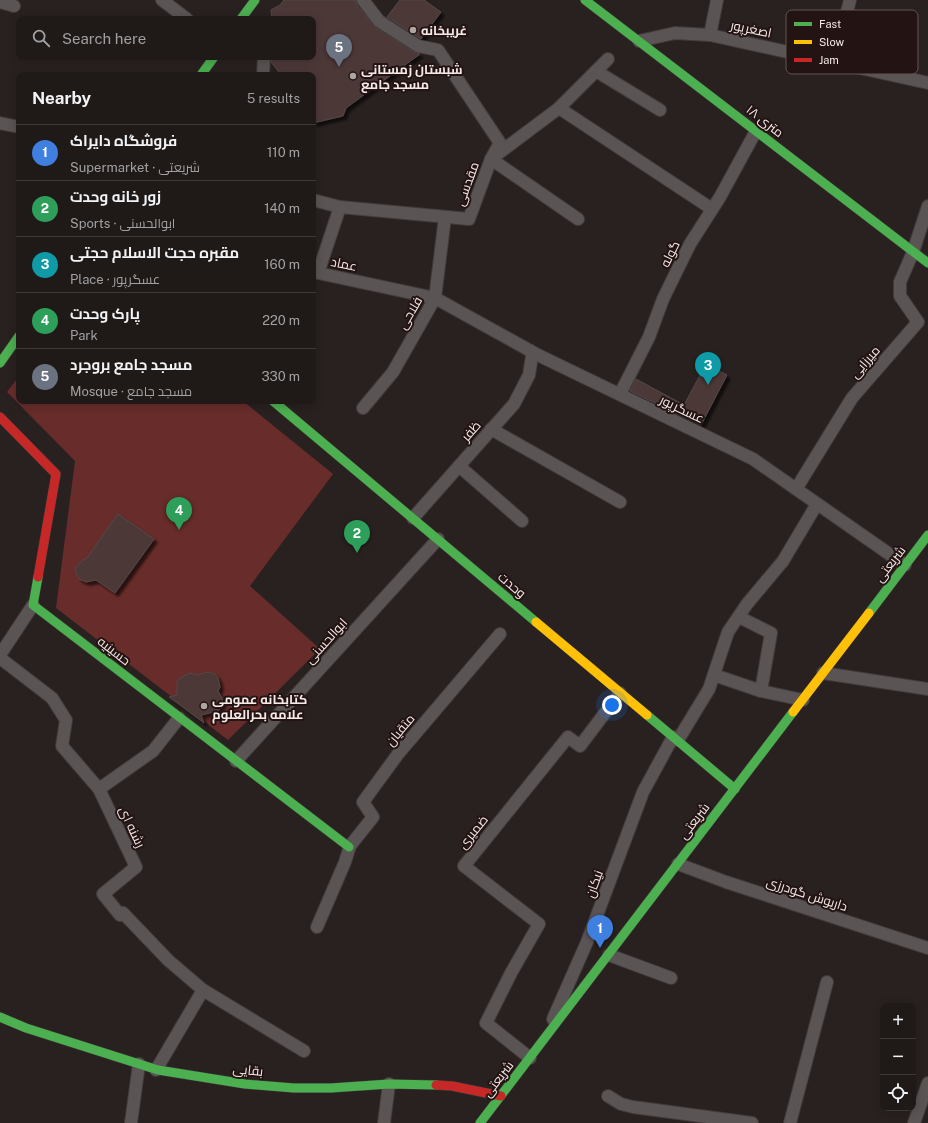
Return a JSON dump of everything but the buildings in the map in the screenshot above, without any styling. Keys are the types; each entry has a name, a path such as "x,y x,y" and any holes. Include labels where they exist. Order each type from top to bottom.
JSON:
{"street":[{"path":"162,0 183,16"},
{"path":"246,16 255,0"},
{"path":"363,0 379,21 418,46 438,50 500,144 491,159 578,220"},
{"name":"۱۸ متری","path":"585,0 928,264"},
{"path":"710,35 717,0"},
{"path":"847,10 850,0"},
{"path":"0,2 14,6"},
{"name":"اصغرپور","path":"638,41 675,32 710,35 786,52"},
{"name":"مقدسی","path":"340,207 469,219 491,159 559,108 608,59"},
{"path":"202,72 208,60"},
{"path":"264,60 264,72"},
{"path":"596,71 660,110"},
{"name":"اصغرپور","path":"888,74 928,83"},
{"path":"559,108 712,209"},
{"path":"0,123 16,126"},
{"name":"گوله","path":"620,394 649,337 663,298 690,244 712,209 756,131"},
{"path":"316,201 340,207"},
{"path":"913,252 928,206"},
{"name":"عماد","path":"340,207 318,273 435,298"},
{"name":"فلاحی","path":"362,408 393,372 435,298 445,217"},
{"name":"میرزایی","path":"796,489 852,398 918,322 900,296 900,282 913,252"},
{"name":"عسگرپور","path":"435,298 531,351 753,459 905,565"},
{"path":"0,363 16,340"},
{"name":"ظفر","path":"413,518 514,404 529,375 532,356 531,351"},
{"name":"وحدت","path":"277,404 735,789"},
{"path":"0,417 56,474 33,606 0,655"},
{"path":"491,429 620,502"},
{"path":"459,466 522,521"},
{"name":"نیکان","path":"542,1042 587,942 643,792 709,689 728,632 747,604 783,561 817,504"},
{"name":"شریعتی","path":"480,1123 928,535"},
{"name":"ابوالحسنی","path":"236,761 438,539"},
{"name":"حسینیه","path":"33,606 349,847"},
{"path":"739,617 771,633 761,691"},
{"name":"متقیان","path":"349,847 374,817 363,802 398,754 500,634"},
{"name":"رشنه ای","path":"0,658 52,698 66,720 62,746 99,789 136,867 104,894 120,915 123,913 168,960 203,990"},
{"path":"823,673 928,689"},
{"path":"714,675 761,691 802,700"},
{"name":"ضمیری","path":"530,1058 486,1023 511,973 539,924 464,866 568,737 580,746 620,692"},
{"path":"99,789 153,751 179,718"},
{"path":"317,927 345,862 349,847"},
{"name":"داریوش گودرزی","path":"678,864 726,882 928,948"},
{"path":"609,955 671,978"},
{"path":"790,1123 827,982"},
{"path":"156,1070 203,990 304,1051"},
{"name":"بقایی","path":"0,1017 26,1028 156,1070 245,1084 294,1088 331,1088 388,1084 452,1086 501,1096"},
{"path":"131,1123 139,1064"},
{"path":"914,1123 928,1083"},
{"path":"384,1123 388,1084"},
{"path":"608,1096 622,1104 633,1107 700,1119 752,1123"}],"shaded area":[{"path":"16,380 16,401 7,392"},
{"path":"19,404 247,404 333,474 250,586 320,649 228,740 56,608 75,461"}],"traffic: fast":[{"path":"243,16 255,0"},
{"path":"585,0 928,263"},
{"path":"203,72 212,60"},
{"path":"0,363 16,340"},
{"path":"277,404 536,622"},
{"path":"869,613 928,535"},
{"path":"38,577 33,605 349,847"},
{"path":"480,1123 793,712"},
{"path":"647,715 735,789"},
{"path":"0,1017 26,1028 158,1070 245,1084 294,1088 331,1088 389,1084 436,1085"}],"traffic: slow":[{"path":"793,712 869,613"},
{"path":"536,622 647,715"}],"traffic: jam":[{"path":"0,417 56,474 38,577"},
{"path":"436,1085 452,1086 501,1096"}],"place":[{"name":"غریبخانه","path":"413,30"},
{"name":"مسجد جامع بروجرد","path":"339,67"},
{"name":"شبستان زمستانی مسجد جامع","path":"353,76"},
{"name":"مقبره حجت الاسلام حجتی","path":"708,385"},
{"name":"پارک وحدت","path":"179,530"},
{"name":"زور خانه وحدت","path":"357,553"},
{"name":"کتابخانه عمومی علامه بحرالعلوم","path":"204,706"},
{"name":"فروشگاه دایراک","path":"600,948"}]}
